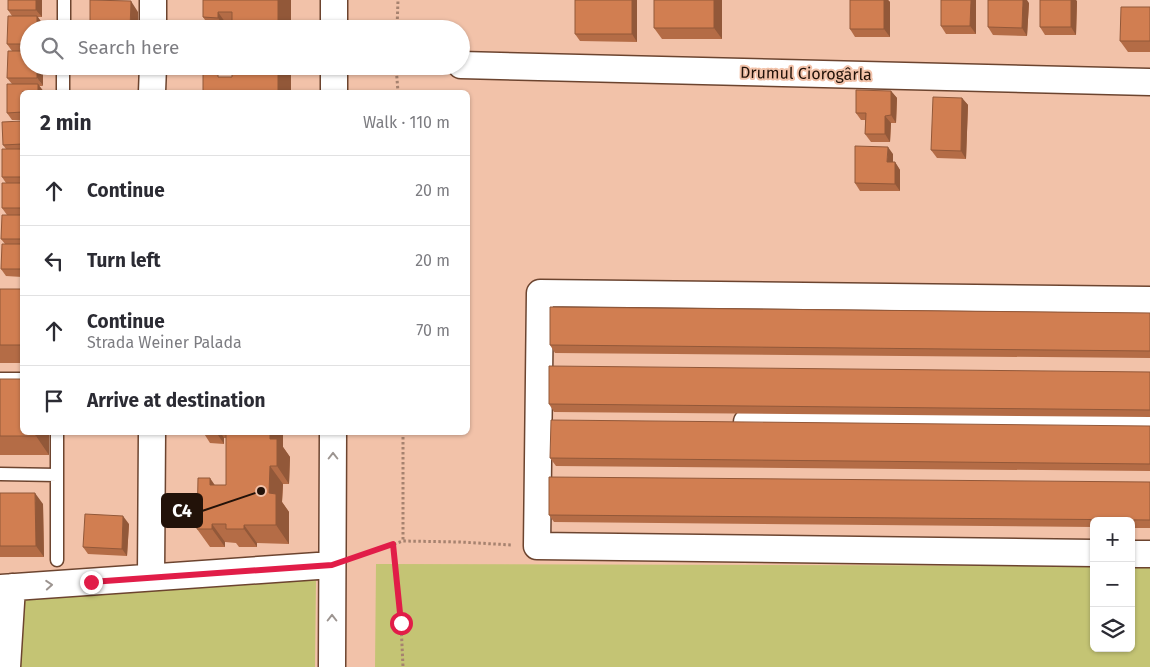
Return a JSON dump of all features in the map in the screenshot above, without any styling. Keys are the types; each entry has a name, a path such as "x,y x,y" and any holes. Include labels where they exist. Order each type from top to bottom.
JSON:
{"street":[{"path":"153,0 153,20"},
{"path":"334,0 334,20"},
{"name":"Drumul Ciorogârla","path":"470,65 1150,82"},
{"path":"152,75 152,90"},
{"path":"334,75 334,90"},
{"path":"1090,553 537,546 548,420 540,293 1150,300"},
{"path":"726,422 1150,425"},
{"path":"151,578 152,435"},
{"path":"332,667 333,435"},
{"path":"1135,554 1150,554"},
{"path":"7,667 6,588 332,565"}],"lane":[{"path":"64,0 64,20"},
{"path":"63,75 63,90"},
{"path":"0,379 20,379"},
{"path":"57,435 57,560"},
{"path":"0,474 57,474"}],"path":[{"path":"397,20 398,0"},
{"path":"397,75 398,90"},
{"path":"403,435 403,541"},
{"path":"332,565 403,541 537,546"},
{"path":"393,544 401,623 403,667"}],"shaded area":[{"path":"376,564 1090,566 1090,652 1135,652 1135,566 1150,566 1150,667 375,667"},
{"path":"316,579 315,667 17,667 21,598"}],"building":[{"path":"8,0 36,0 36,10 8,10"},
{"path":"90,0 131,1 130,20 90,20"},
{"path":"203,0 278,0 278,20 232,20 232,12 218,12 218,18 203,17"},
{"path":"575,0 632,0 632,34 575,34"},
{"path":"654,0 714,0 714,28 654,28"},
{"path":"850,0 884,0 884,29 850,29"},
{"path":"941,0 971,0 970,26 941,26"},
{"path":"988,0 1023,0 1022,28 988,27"},
{"path":"1040,0 1071,0 1071,27 1040,27"},
{"path":"1121,7 1150,7 1150,41 1120,41"},
{"path":"8,16 37,16 37,20 20,20 20,44 7,44"},
{"path":"8,51 20,51 20,75 37,75 37,78 7,78"},
{"path":"203,75 232,77 232,75 278,75 278,90 203,90"},
{"path":"7,84 38,84 38,90 20,90 20,112 7,113"},
{"path":"856,90 891,91 891,115 885,116 885,134 865,134 866,113 856,113"},
{"path":"933,97 962,98 961,151 931,150"},
{"path":"20,121 20,144 3,145 2,122"},
{"path":"855,146 888,147 887,162 895,162 895,184 855,183"},
{"path":"2,149 20,149 20,177 2,177"},
{"path":"2,183 20,183 20,208 2,208"},
{"path":"2,215 20,215 20,239 1,239"},
{"path":"2,244 20,244 20,269 1,269"},
{"path":"0,289 20,289 20,345 0,345"},
{"path":"550,307 1150,313 1150,351 550,345"},
{"path":"549,366 1150,372 1150,410 549,404"},
{"path":"0,379 20,379 20,435 36,436 0,436"},
{"path":"551,420 1150,426 1150,464 550,458"},
{"path":"226,435 270,435 270,439 277,439 277,466 270,466 269,493 276,494 276,525 244,525 244,529 226,529 226,524 212,524 212,529 197,529 198,478 210,478 210,485 226,485"},
{"path":"549,477 1150,482 1150,520 1135,520 1135,517 1090,517 1090,520 549,515"},
{"path":"0,493 35,493 36,546 0,546"},
{"path":"85,514 123,516 122,549 83,547"}],"place":[{"name":"C4","path":"261,491"}],"route":[{"path":"91,582 332,565 393,544 401,623"}]}
